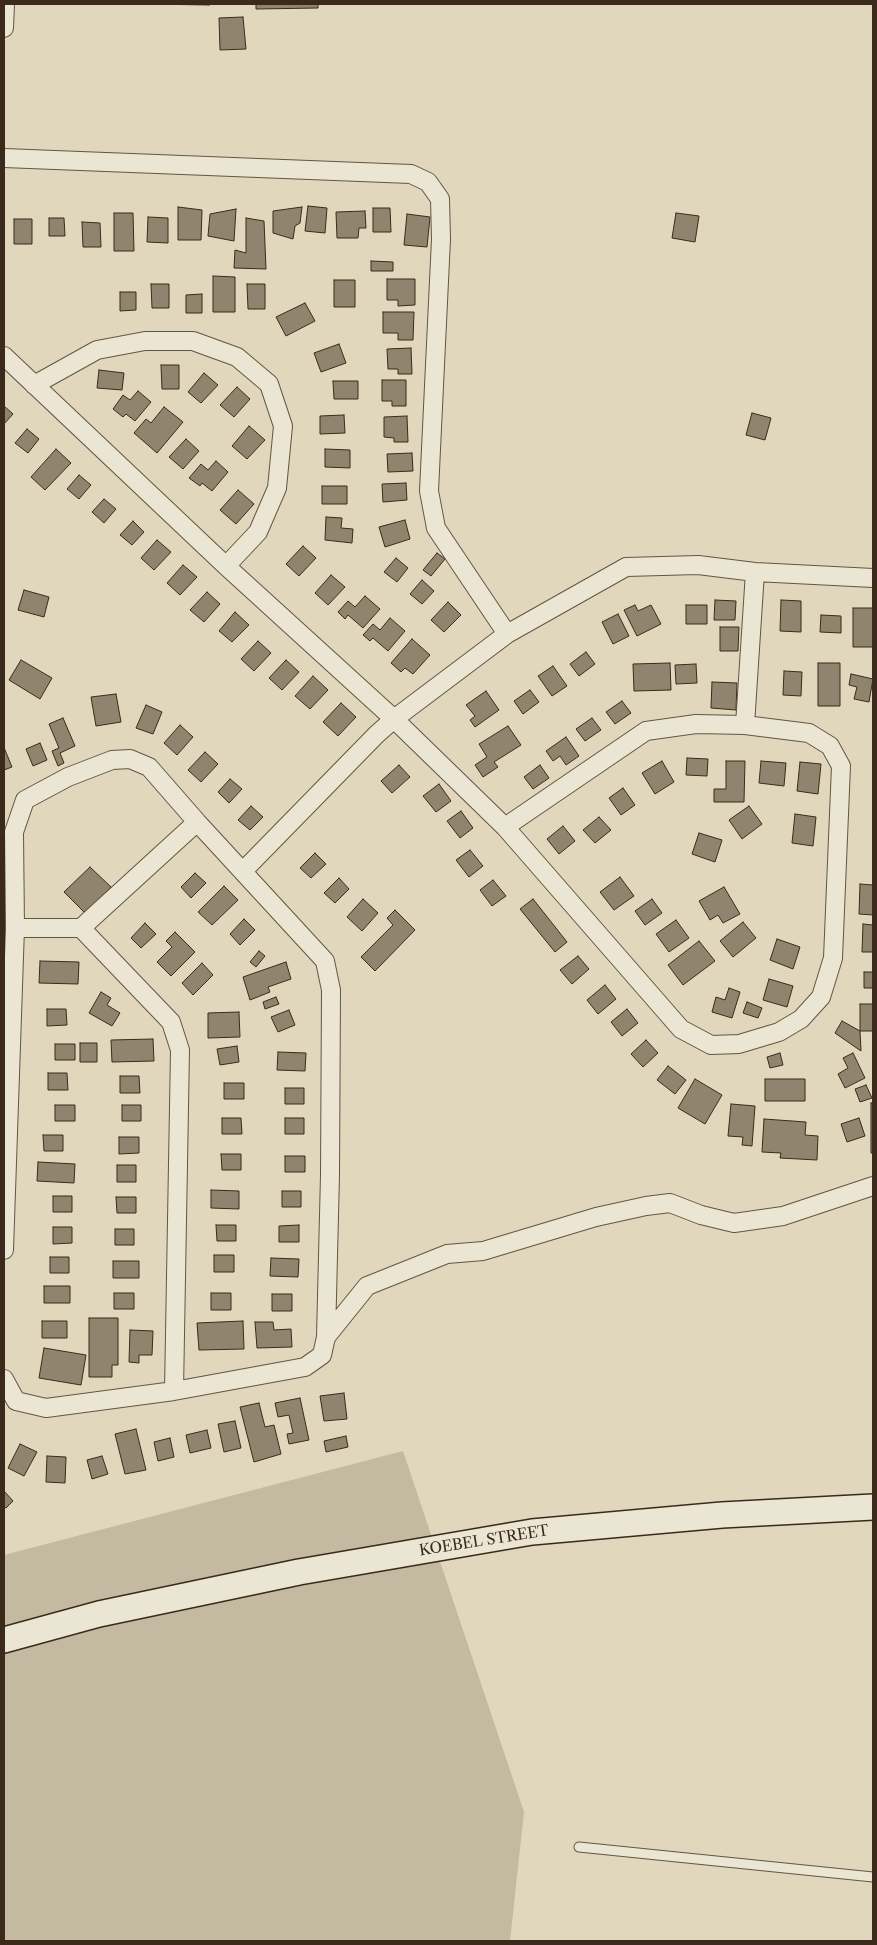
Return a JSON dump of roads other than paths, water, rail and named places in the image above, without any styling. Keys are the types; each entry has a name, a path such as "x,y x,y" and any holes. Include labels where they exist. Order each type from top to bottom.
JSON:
{"main road":[{"name":"KOEBEL STREET","path":"4,1640 99,1614 299,1572 532,1532 722,1515 873,1507"}],"street":[{"path":"4,28 5,4"},
{"path":"4,158 411,174 428,182 440,199 441,239 429,491 436,528 507,634"},
{"path":"34,385 97,350 145,341 193,341 237,357 269,384 283,426 277,488 258,532 226,566"},
{"path":"4,356 226,566 394,719 505,827 681,1029 711,1045 739,1044 779,1032 801,1019 820,997 833,958 841,766 830,746 809,733 745,724 696,724 646,731 505,827"},
{"path":"243,871 394,719 507,634 626,567 698,565 756,572 873,578"},
{"path":"745,724 756,572"},
{"path":"4,1250 8,1016 15,928 14,832 25,800 68,777 112,760 130,759 150,767 197,822 325,961 331,990 330,1175 326,1337 322,1355 306,1367 174,1391 46,1408 16,1401 4,1379"},
{"path":"15,928 81,928 197,822"},
{"path":"81,928 171,1022 180,1050 174,1391"},
{"path":"326,1337 368,1286 447,1254 484,1251 596,1218 646,1206 670,1203 701,1215 734,1223 783,1216 873,1186"}],"lane":[{"path":"579,1847 873,1877"}]}
